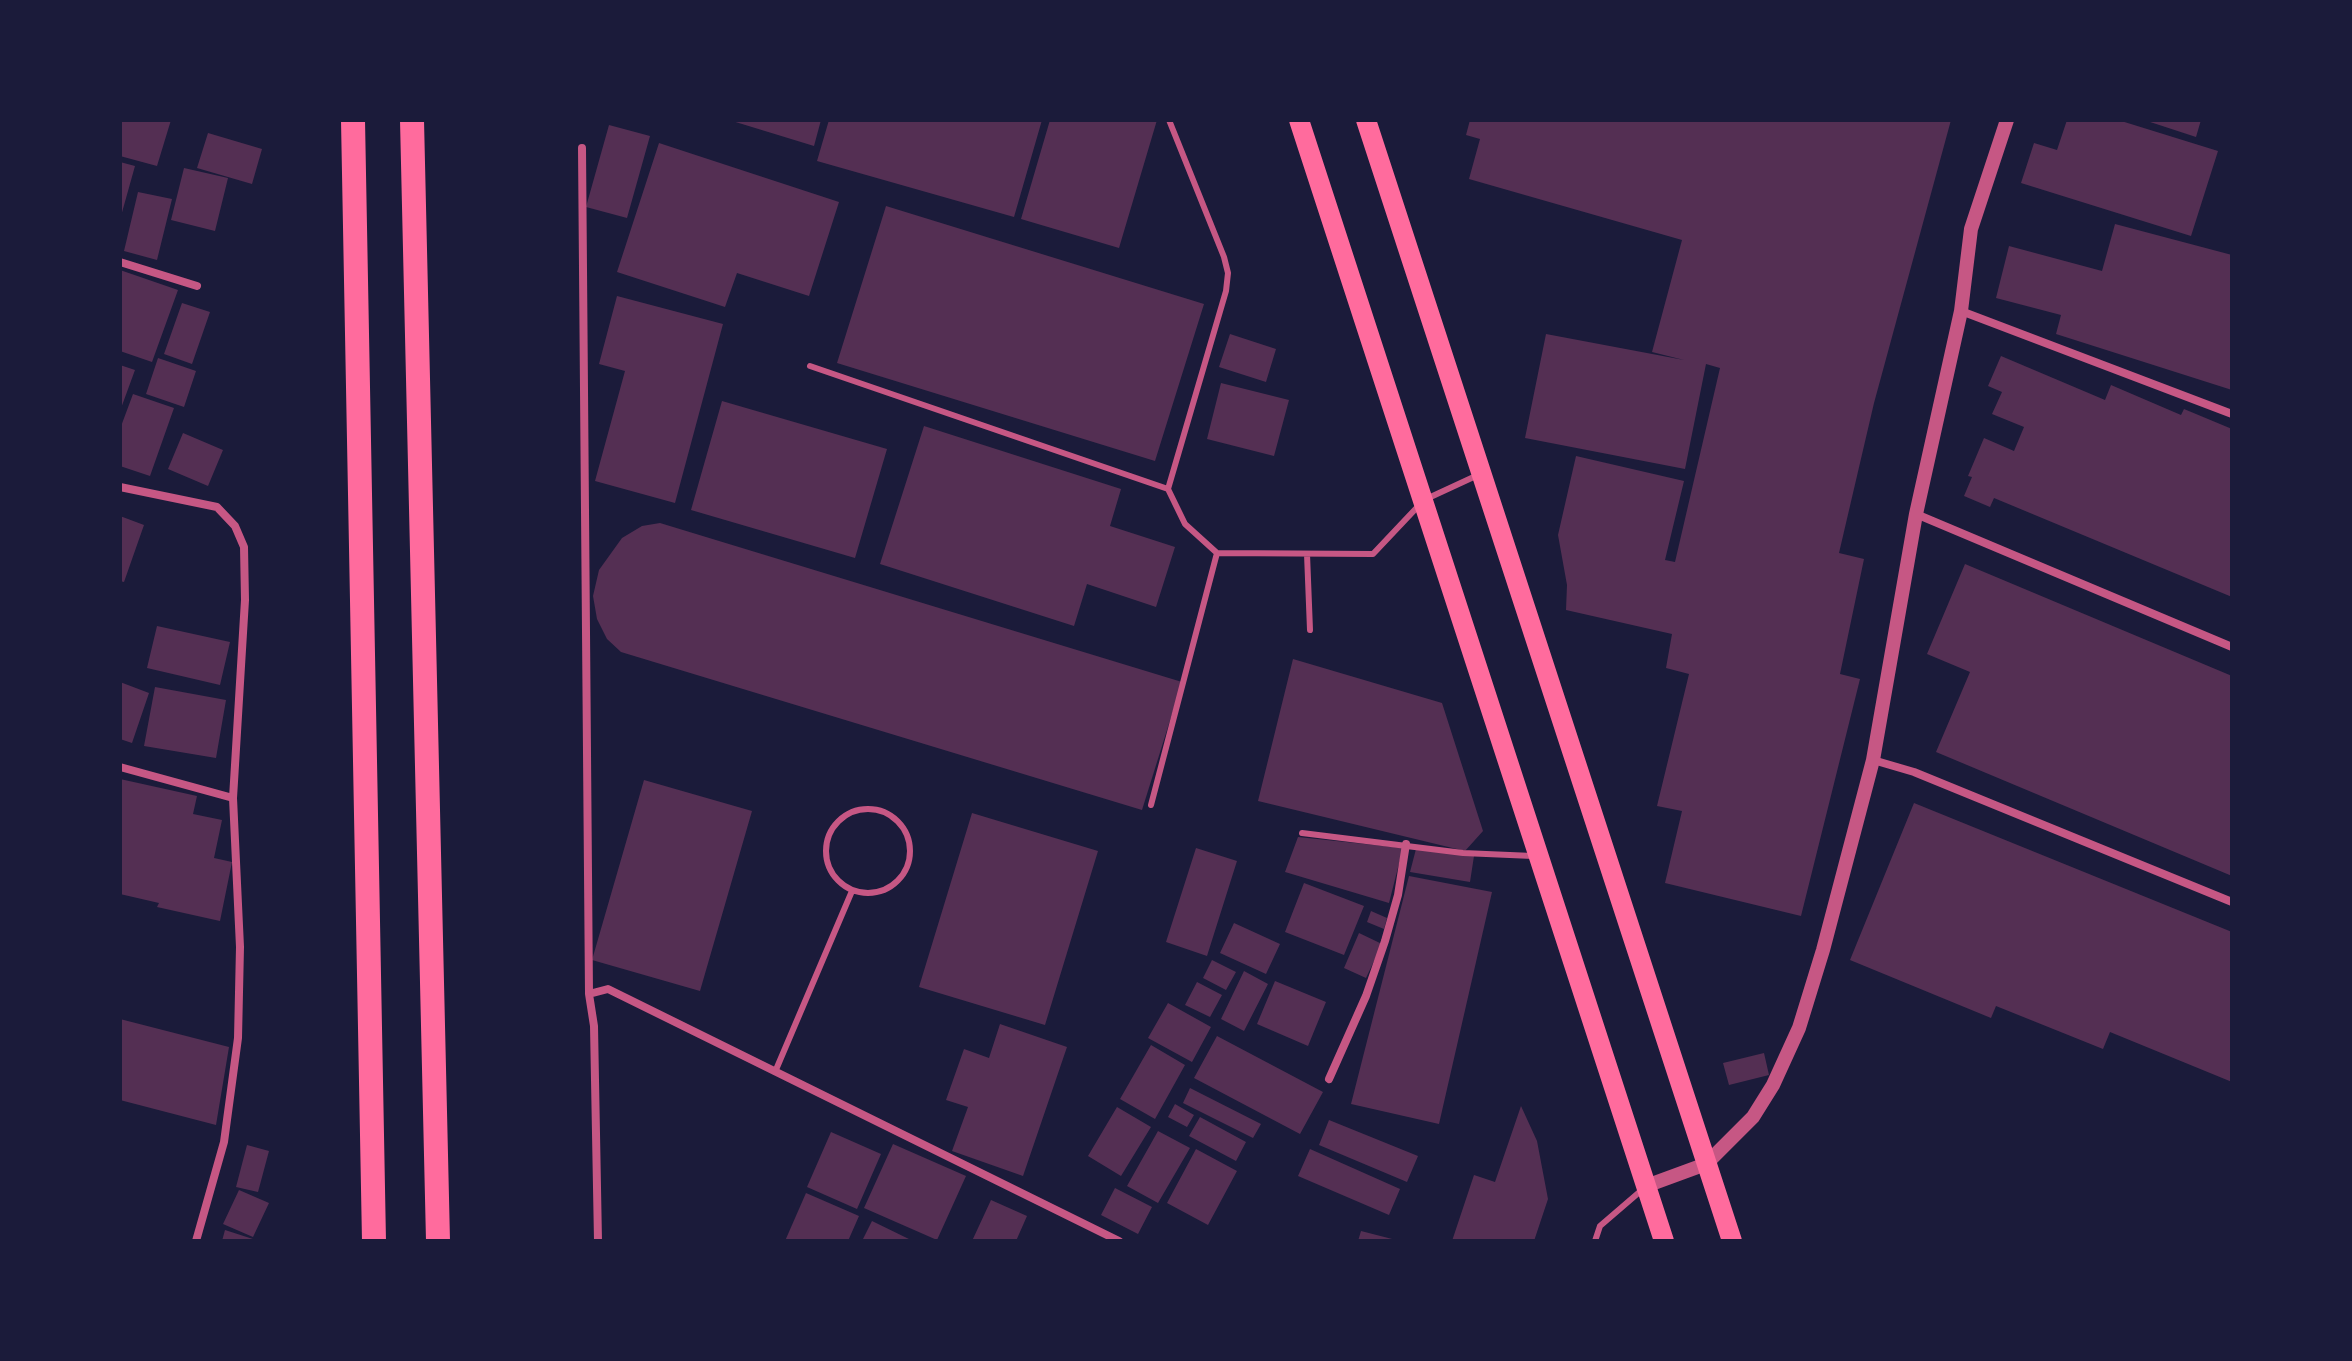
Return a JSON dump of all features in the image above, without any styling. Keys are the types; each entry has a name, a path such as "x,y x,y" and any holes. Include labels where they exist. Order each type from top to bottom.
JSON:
{"highway":[{"path":"353,120 374,1241"},
{"path":"412,120 438,1241"}],"main road":[{"path":"1299,120 1664,1241"},
{"path":"1366,120 1732,1241"}],"street":[{"path":"1646,1186 1706,1164 1753,1117 1773,1085 1799,1028 1873,760 1916,514 1961,311 1971,229 2007,120"},
{"path":"582,148 589,994 594,1026 598,1241"},
{"path":"120,262 197,286"},
{"path":"1961,311 2232,414"},
{"path":"120,487 217,507 235,526 244,547 245,600 233,798 240,947 238,1038 224,1142 196,1241"},
{"path":"1916,514 2232,647"},
{"path":"1873,760 1914,772 2232,902"},
{"path":"120,767 233,798"},
{"path":"1329,1079 1366,996 1385,941 1398,895 1406,844"},
{"path":"589,994 608,989 616,991 1119,1241"}],"lane":[{"path":"1169,120 1228,273 1226,291 1168,489 1185,524 1217,553 1373,554 1424,500 1481,474"},
{"path":"810,366 1168,489"},
{"path":"1151,805 1217,553"},
{"path":"1307,554 1310,630"},
{"path":"858,809 885,810 906,828 912,854 902,879 879,893 852,891 831,874 825,848 834,823 858,809"},
{"path":"1302,833 1463,853 1540,856"},
{"path":"775,1072 852,891"},
{"path":"1595,1241 1600,1226 1646,1186"}],"building":[{"path":"120,120 171,120 157,166 120,156"},
{"path":"729,120 821,120 814,146"},
{"path":"829,120 1042,120 1014,217 817,161"},
{"path":"1050,120 1157,120 1119,248 1021,219"},
{"path":"1470,120 1951,120 1874,403 1839,553 1864,559 1840,674 1860,679 1801,916 1665,883 1682,811 1657,806 1689,674 1666,668 1672,634 1566,610 1567,585 1558,535 1576,456 1684,481 1665,560 1675,562 1720,368 1706,364 1685,469 1525,438 1546,334 1684,360 1652,352 1682,240 1469,179 1480,139 1466,135"},
{"path":"2067,120 2118,120 2218,151 2191,236 2021,183 2034,143 2057,150"},
{"path":"2144,120 2201,120 2196,137"},
{"path":"609,125 650,136 627,218 586,207"},
{"path":"208,133 262,149 252,184 197,168"},
{"path":"659,143 839,202 809,296 737,273 725,307 617,272"},
{"path":"120,162 135,166 121,216 120,216"},
{"path":"184,168 228,178 215,231 171,220"},
{"path":"138,192 172,199 157,260 124,251"},
{"path":"886,206 1204,304 1155,461 837,363"},
{"path":"2115,224 2232,255 2232,390 2056,334 2061,315 1996,298 2009,246 2102,271"},
{"path":"120,270 178,290 152,362 120,351"},
{"path":"617,296 723,324 675,503 595,481 625,371 599,364"},
{"path":"182,303 210,312 192,364 164,354"},
{"path":"1230,334 1276,349 1266,382 1219,367"},
{"path":"2001,356 2105,400 2111,385 2181,415 2184,409 2232,429 2232,597 1994,498 1990,507 1964,496 1972,477 1968,476 1984,438 2014,451 2024,427 1992,414 2002,392 1988,386"},
{"path":"158,358 196,371 184,407 146,394"},
{"path":"120,365 135,370 120,411"},
{"path":"1221,383 1289,400 1274,456 1207,439"},
{"path":"133,394 174,408 150,476 120,466 120,429"},
{"path":"722,401 887,449 855,558 691,510"},
{"path":"924,426 1121,489 1110,526 1175,547 1156,607 1087,584 1074,626 880,564"},
{"path":"183,433 223,450 208,486 168,469"},
{"path":"120,516 144,525 124,582 120,581"},
{"path":"660,523 1182,682 1142,810 621,652 607,639 597,619 593,596 599,570 622,538 642,526"},
{"path":"1965,564 2232,676 2232,876 1936,752 1970,672 1927,654"},
{"path":"157,626 230,642 220,685 147,668"},
{"path":"1293,659 1442,703 1483,831 1465,851 1258,801"},
{"path":"120,682 149,693 132,743 120,739"},
{"path":"155,687 226,700 216,758 144,746"},
{"path":"120,779 197,796 193,814 222,820 214,858 232,862 220,921 157,907 159,903 120,894"},
{"path":"644,780 752,811 700,991 592,960"},
{"path":"1914,803 2232,932 2232,1082 2110,1032 2103,1049 1996,1006 1991,1018 1850,960"},
{"path":"972,813 1098,851 1045,1025 919,987"},
{"path":"1298,837 1403,848 1389,903 1285,872"},
{"path":"1196,848 1237,861 1207,956 1166,942"},
{"path":"1416,849 1474,856 1470,882 1410,872"},
{"path":"1409,876 1492,892 1439,1124 1351,1104"},
{"path":"1304,883 1364,906 1344,955 1285,932"},
{"path":"1371,911 1387,918 1384,929 1367,922"},
{"path":"1234,923 1280,944 1266,974 1220,953"},
{"path":"1359,933 1382,944 1366,978 1344,968"},
{"path":"1212,960 1236,972 1226,990 1203,978"},
{"path":"1244,971 1268,984 1244,1031 1221,1019"},
{"path":"1275,981 1326,1002 1308,1046 1257,1024"},
{"path":"1197,982 1222,995 1210,1017 1185,1005"},
{"path":"1168,1003 1211,1027 1192,1062 1148,1038"},
{"path":"120,1019 229,1047 216,1125 120,1100"},
{"path":"1000,1024 1067,1047 1023,1176 952,1151 968,1107 946,1100 964,1049 989,1058"},
{"path":"1217,1036 1323,1092 1300,1134 1194,1078"},
{"path":"1151,1045 1185,1065 1155,1119 1120,1099"},
{"path":"1764,1053 1769,1075 1729,1085 1723,1063"},
{"path":"1190,1088 1261,1124 1253,1138 1183,1103"},
{"path":"1175,1104 1194,1115 1187,1127 1168,1117"},
{"path":"1521,1106 1537,1141 1548,1199 1534,1241 1452,1241 1474,1175 1495,1182"},
{"path":"1117,1107 1151,1127 1121,1176 1088,1156"},
{"path":"1200,1117 1246,1142 1236,1161 1189,1136"},
{"path":"1329,1120 1418,1156 1407,1182 1319,1145"},
{"path":"1158,1131 1190,1148 1158,1203 1127,1186"},
{"path":"831,1132 881,1154 857,1209 807,1187"},
{"path":"893,1144 966,1176 937,1240 864,1208"},
{"path":"247,1145 269,1151 258,1192 236,1187"},
{"path":"1196,1149 1237,1171 1208,1225 1167,1203"},
{"path":"1310,1149 1400,1189 1389,1215 1298,1176"},
{"path":"1115,1188 1152,1207 1138,1234 1101,1215"},
{"path":"239,1190 269,1203 253,1237 223,1224"},
{"path":"806,1193 859,1216 848,1241 785,1241"},
{"path":"991,1200 1027,1216 1016,1241 972,1241"},
{"path":"872,1221 913,1241 862,1241"},
{"path":"225,1230 256,1240 256,1241 222,1241"},
{"path":"1361,1231 1396,1240 1396,1241 1358,1241"}]}
